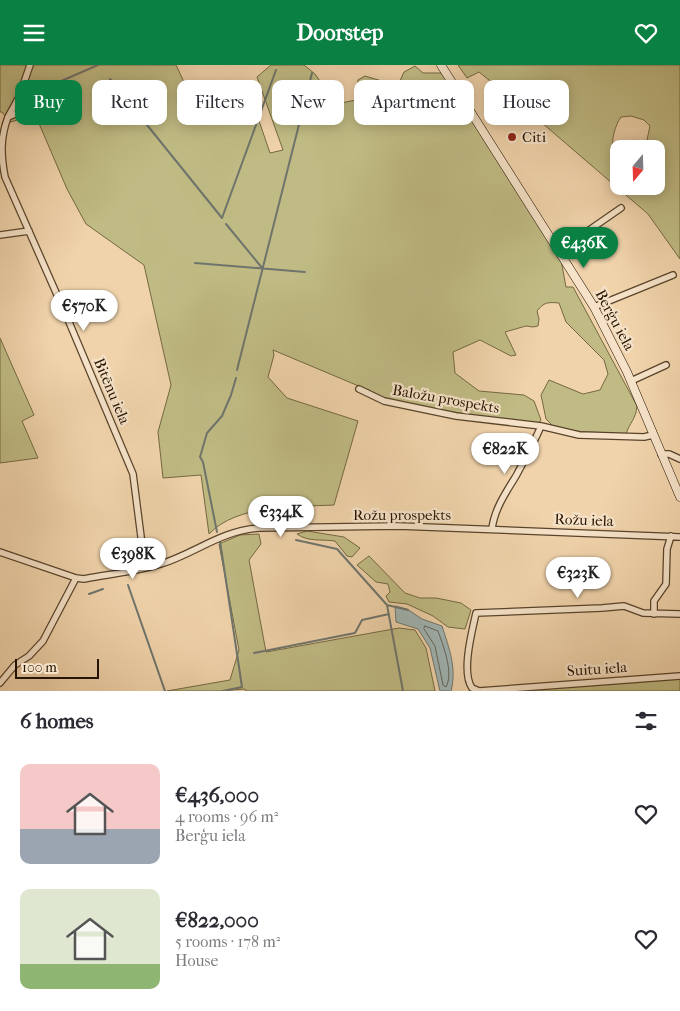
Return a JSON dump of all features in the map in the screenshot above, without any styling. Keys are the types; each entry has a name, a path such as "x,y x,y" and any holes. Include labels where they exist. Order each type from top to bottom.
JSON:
{"main road":[{"name":"Berģu iela","path":"442,65 594,307 630,381 680,497"}],"street":[{"name":"Bitēnu iela","path":"30,65 18,97 4,125 0,155 5,177 133,474 145,568"},
{"path":"8,117 15,114"},
{"path":"559,251 621,208"},
{"path":"0,235 29,231"},
{"path":"594,307 673,275"},
{"path":"630,381 666,365"},
{"name":"Baložu prospekts","path":"359,389 384,401 431,411 541,426 579,435 644,437 653,435"},
{"path":"490,529 502,499 533,446 541,426"},
{"path":"661,454 668,454 680,459"},
{"name":"Rožu prospekts","path":"0,552 84,579 145,568 175,559 220,536 250,529 398,526 490,529"},
{"name":"Rožu iela","path":"490,529 680,537"},
{"path":"671,536 667,549 666,584 654,601 654,614 680,614"},
{"path":"0,683 15,665 29,656 43,641 76,578"},
{"name":"Suitu iela","path":"654,614 643,613 624,606 602,609 476,613 470,641 467,677 472,688 479,691 680,676"}],"shaded area":[{"path":"0,65 176,65 183,80 177,80 177,125 260,125 270,153 283,150 274,125 344,125 344,102 354,100 354,125 474,125 474,123 561,260 566,287 573,287 637,406 626,434 571,431 554,427 546,419 541,395 549,380 583,394 600,390 608,374 604,360 566,322 559,303 546,303 537,311 538,326 526,326 505,332 516,355 511,356 480,340 453,352 455,373 479,391 524,395 534,401 541,420 538,424 492,419 387,400 273,350 274,355 268,377 287,398 358,421 334,505 285,507 251,512 221,524 209,534 201,475 163,478 158,432 171,385 144,265 86,224 67,189 40,125 82,125 82,80 15,80 15,121 11,122 0,112"},
{"path":"271,65 304,65 319,80 272,80 272,119 262,91 262,80 258,80 257,77"},
{"path":"458,65 680,65 680,259 648,214 626,195 665,195 665,140 647,140 650,126 644,120 631,116 621,117 617,124 613,140 610,140 610,181 544,125 569,125 569,80 489,80 479,72 467,78"},
{"path":"415,66 423,73 442,73 446,80 400,80 404,72"},
{"path":"365,76 378,80 358,80"},
{"path":"0,338 34,415 22,421 38,458 0,463"},
{"path":"307,531 344,537 360,548 352,557 347,556 335,541 310,539 297,534"},
{"path":"259,534 261,544 249,560 266,652 399,628 415,630 426,648 435,691 246,691 245,689 167,691 230,680 239,650 219,544 240,535"},
{"path":"369,556 405,593 420,598 436,598 461,603 471,610 465,629 448,627 433,616 407,604 389,602 386,596 390,592 388,584 376,582 357,565"},
{"path":"680,677 680,691 520,691"}],"water":[{"path":"395,606 407,609 422,619 442,626 453,666 451,691 440,691 430,648 418,629 396,622"}],"waterway":[{"path":"63,80 98,65"},
{"path":"110,79 222,218 276,70"},
{"path":"237,370 312,73"},
{"path":"226,224 263,269"},
{"path":"195,263 305,272"},
{"path":"217,532 203,462 200,457 207,433 222,416 236,378"},
{"path":"296,540 337,549 387,605 408,610"},
{"path":"220,541 242,687 223,691"},
{"path":"128,585 165,691"},
{"path":"89,594 103,589"},
{"path":"387,605 403,691"},
{"path":"254,653 355,633 362,620 389,614"}],"place":[{"name":"Citi","path":"512,137"}]}
